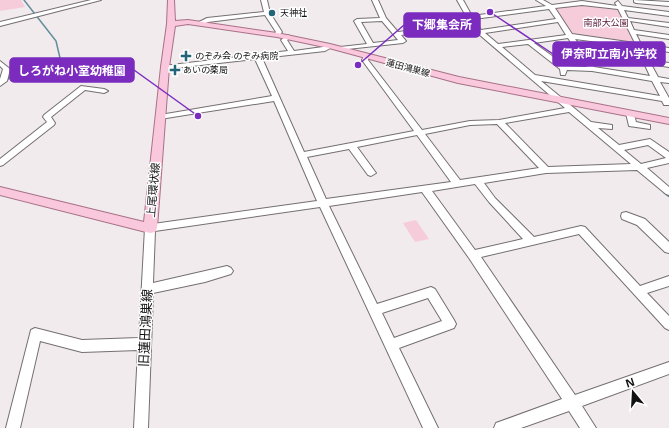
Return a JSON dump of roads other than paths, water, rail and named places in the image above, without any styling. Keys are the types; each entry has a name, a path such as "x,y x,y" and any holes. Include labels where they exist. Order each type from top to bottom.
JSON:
{"main road":[{"path":"171,24 172,0"},
{"name":"蓮田鴻巣線","path":"171,24 188,22 200,23 288,37 330,46 366,57 458,80 669,121"},
{"name":"上尾環状線","path":"0,192 150,228 165,67 171,24"}],"street":[{"path":"0,24 98,0"},
{"path":"264,0 268,13 279,32 277,35"},
{"path":"340,49 403,41 382,19 376,0"},
{"path":"460,0 480,32 532,77 619,148 639,167 667,188"},
{"path":"539,0 551,7 592,69"},
{"path":"616,0 667,100 669,107"},
{"path":"397,34 581,1 669,14"},
{"path":"636,1 669,4"},
{"path":"647,1 654,12"},
{"path":"200,23 207,20 268,13"},
{"path":"371,44 357,21 382,19"},
{"path":"626,19 669,25"},
{"path":"480,32 559,20"},
{"path":"486,37 564,26"},
{"path":"633,32 669,37"},
{"path":"497,46 570,36 669,50"},
{"path":"288,37 284,40 292,53"},
{"path":"528,42 564,68 592,69 669,81"},
{"path":"165,67 324,49 330,46"},
{"path":"580,52 669,65"},
{"path":"258,57 323,203 431,428"},
{"path":"366,57 364,60 458,184"},
{"path":"0,63 7,69 5,77 0,84"},
{"path":"563,82 564,68"},
{"path":"532,77 667,100"},
{"path":"0,163 51,123 47,117 84,88 104,90"},
{"path":"160,117 276,98"},
{"path":"301,155 470,123 499,122 572,110"},
{"path":"630,114 632,124 647,127"},
{"path":"499,122 546,170"},
{"path":"590,124 609,127"},
{"path":"619,148 650,142 669,156"},
{"path":"351,145 370,173"},
{"path":"150,228 425,189 546,170 639,167 669,160"},
{"path":"477,181 492,200 532,242"},
{"path":"425,189 473,255 589,428"},
{"path":"626,216 641,222 669,249"},
{"name":"旧蓮田鴻巣線","path":"141,428 150,228"},
{"path":"473,255 581,230 669,324"},
{"path":"147,289 227,271"},
{"path":"639,292 669,281"},
{"path":"374,310 431,292 450,324 390,345"},
{"path":"13,428 35,334 82,346 145,344"},
{"path":"501,428 669,368"}],"waterway":[{"path":"19,71 60,58 56,41 24,0"},
{"path":"0,85 19,71"},
{"path":"664,192 669,196"}],"place":[{"name":"伊奈町立南小学校","path":"490,12"},
{"name":"天神社","path":"272,13"},
{"name":"のぞみ会 のぞみ病院","path":"186,56"},
{"name":"下郷集会所","path":"358,65"},
{"name":"あいの薬局","path":"175,70"},
{"name":"しろがね小室幼稚園","path":"198,116"}],"park label":[{"name":"南部大公園","path":"606,23"}]}
